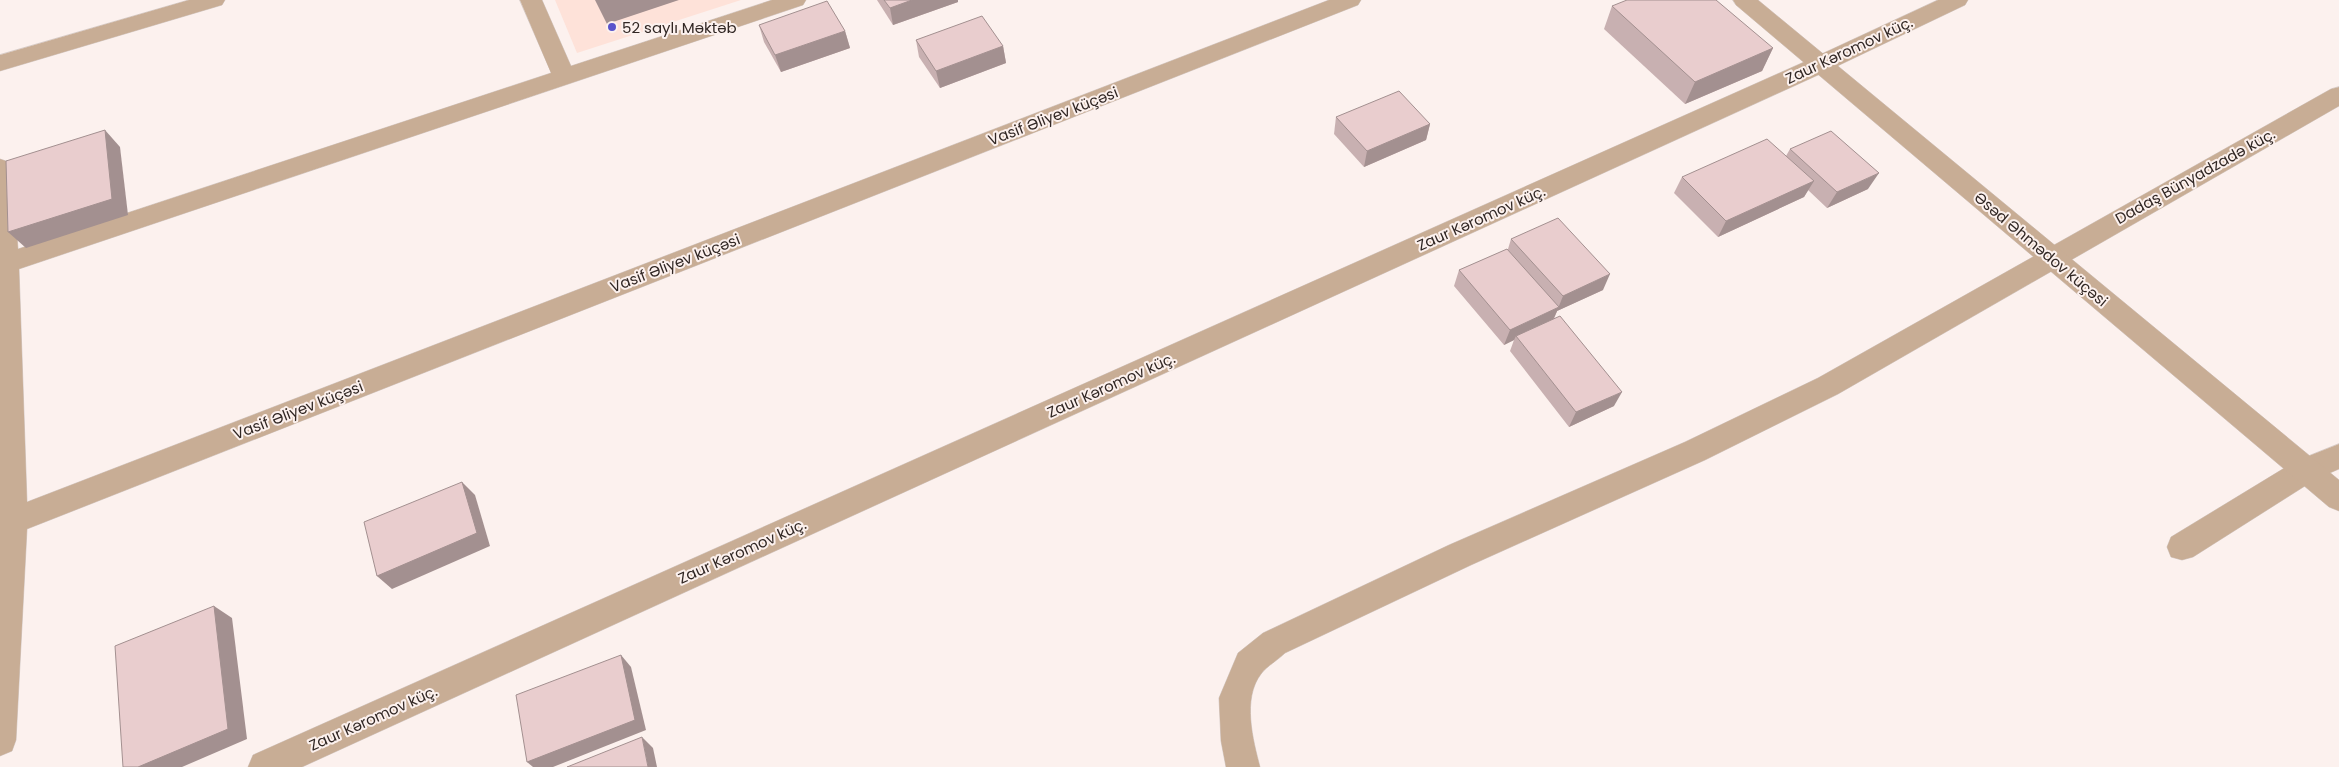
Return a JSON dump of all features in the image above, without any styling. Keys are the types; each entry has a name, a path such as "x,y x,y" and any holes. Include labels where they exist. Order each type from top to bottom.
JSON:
{"street":[{"path":"0,63 214,0"},
{"path":"532,0 564,76"},
{"path":"3,264 796,0"},
{"name":"Vasif Əliyev küçəsi","path":"6,523 1350,0"},
{"name":"Əsəd Əhmədov küçəsi","path":"1744,0 2339,498"},
{"name":"Zaur Kəromov küç.","path":"265,767 1821,64 1957,0"},
{"name":"Dadaş Bünyadzadə küç.","path":"1243,767 1237,741 1235,698 1249,664 1274,643 1460,555 1695,451 1828,386 2051,257 2339,95"},
{"path":"0,168 6,523 0,740"},
{"path":"2182,547 2306,470 2339,456"}],"shaded area":[{"name":"52 saylı Məktəb","path":"555,0 741,0 577,53"}],"building":[{"path":"884,0 912,0 890,8"},
{"path":"1627,0 1716,0 1773,48 1695,82 1612,6"},
{"path":"827,1 845,31 775,55 759,25"},
{"path":"982,16 1003,46 936,71 916,40"},
{"path":"1399,91 1430,124 1367,151 1336,117"},
{"path":"105,130 112,199 8,232 6,161"},
{"path":"1831,131 1879,173 1837,192 1790,149"},
{"path":"1767,139 1814,181 1726,221 1682,177"},
{"path":"1558,218 1610,274 1563,296 1511,239"},
{"path":"1507,249 1559,307 1510,330 1459,270"},
{"path":"1560,316 1622,392 1576,412 1516,336"},
{"path":"462,482 477,533 377,576 364,522"},
{"path":"214,606 228,729 138,767 123,767 115,646"},
{"path":"621,655 635,720 527,762 516,695"},
{"path":"642,737 648,767 567,767"}],"place":[{"name":"52 saylı Məktəb","path":"612,27"}]}
